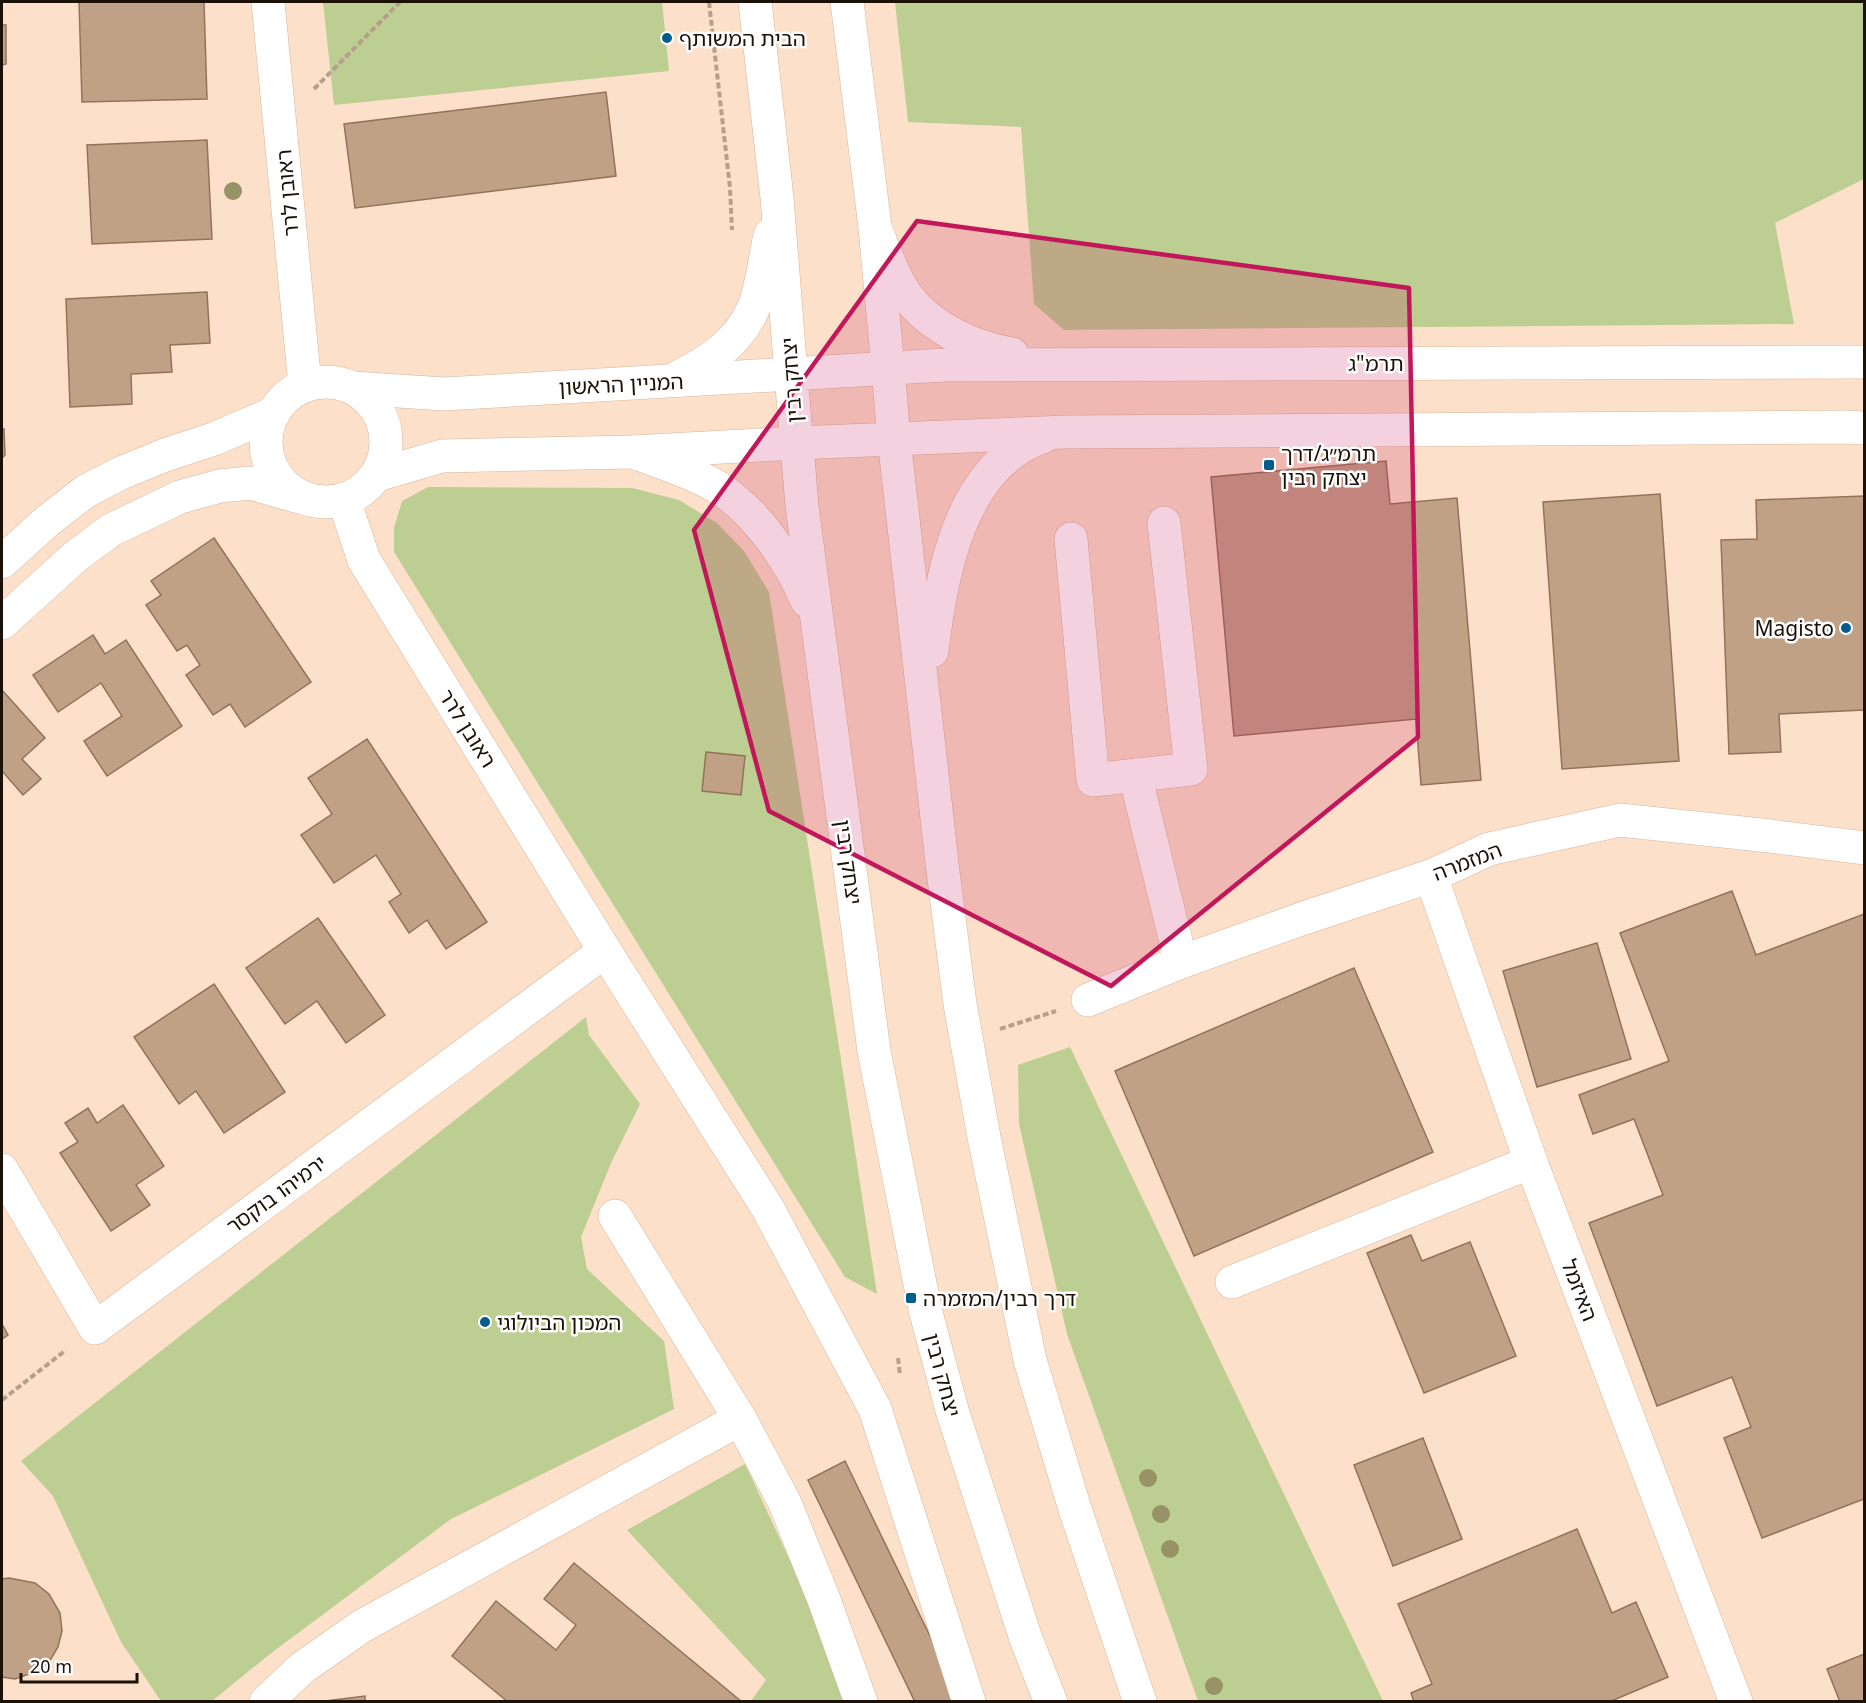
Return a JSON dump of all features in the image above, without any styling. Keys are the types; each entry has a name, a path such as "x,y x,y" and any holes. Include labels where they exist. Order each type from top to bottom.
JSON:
{"street":[{"name":"ראובן לרר","path":"268,2 304,385"},
{"name":"יצחק רבין","path":"755,2 777,198 796,443 874,1051 925,1309 952,1410 1026,1639 1051,1701"},
{"path":"847,2 875,227 894,438 943,872 966,1041 1030,1360 1079,1520 1140,1701"},
{"path":"668,381 716,356 737,336 753,309 777,198"},
{"path":"875,227 901,288 922,311 952,334 995,351 1089,363"},
{"name":"תרמ\"ג","path":"888,368 1089,363 1864,362"},
{"name":"המניין הראשון","path":"353,388 444,394 888,368"},
{"path":"2,623 75,557 111,530 180,497 220,486 250,483 302,498 323,503 344,500 362,490 377,475 385,456 386,439 381,418 370,401 353,388 333,382 304,385 287,396 274,413 267,432 267,449 273,469 285,486 302,498"},
{"path":"2,562 46,522 86,491 154,460 214,440 274,413"},
{"path":"377,475 442,456 633,452 894,438 1066,432 1864,428"},
{"path":"928,731 930,665 936,611 951,549 967,507 1004,458 1027,442 1046,435 1066,432"},
{"path":"633,452 688,472 720,489 762,526 789,566 818,627"},
{"name":"ראובן לרר","path":"344,500 364,560 605,951 767,1207 875,1409 969,1701"},
{"path":"1071,539 1093,780 1191,769 1164,523"},
{"path":"1135,775 1181,962"},
{"name":"המזמרה","path":"1088,1000 1181,962 1431,876 1489,849 1620,820 1864,848"},
{"name":"האיזמל","path":"1431,876 1531,1162 1736,1701"},
{"name":"ירמיהו בוקסר","path":"95,1328 605,951"},
{"path":"1232,1282 1531,1162"},
{"path":"2,1170 95,1328"},
{"path":"615,1216 740,1419 784,1501 824,1597 861,1701"},
{"path":"266,1701 302,1668 362,1626 740,1419"}],"path":[{"path":"280,124 400,2"},
{"path":"966,1041 1088,1000"},
{"path":"2,1400 95,1328"}],"highlighted area":[{"path":"917,221 1409,288 1418,737 1111,986 769,811 694,530"}],"green space":[{"path":"323,2 662,2 669,71 334,105"},
{"path":"895,2 1864,2 1864,179 1775,223 1794,324 1064,330 1034,304 1021,127 908,122"},
{"path":"428,487 632,488 679,500 717,523 744,551 769,592 877,1294 845,1277 394,552 394,528 402,501"},
{"path":"586,1017 589,1035 640,1104 611,1163 581,1237 587,1269 664,1341 674,1409 451,1519 270,1654 212,1701 161,1701 121,1642 53,1496 21,1461"},
{"path":"1070,1047 1383,1701 1198,1701 1067,1334 1019,1124 1018,1065"},
{"path":"745,1464 799,1580 847,1701 751,1701 766,1680 627,1530"}],"building":[{"path":"79,2 204,2 207,99 82,102"},
{"path":"2,25 6,25 6,64 2,65"},
{"path":"606,92 616,176 355,208 344,124"},
{"path":"207,140 212,239 92,244 87,145"},
{"path":"207,292 210,343 170,345 172,372 131,374 132,404 70,407 66,299"},
{"path":"2,429 4,429 5,455 2,458"},
{"path":"1386,461 1390,504 1457,498 1481,780 1421,785 1416,719 1234,736 1211,477"},
{"path":"1660,494 1679,761 1562,769 1543,502"},
{"path":"1864,496 1864,710 1779,714 1781,752 1729,754 1721,540 1757,539 1756,500"},
{"path":"214,538 311,682 245,727 230,704 213,715 186,675 200,665 187,645 177,651 146,605 161,595 151,581"},
{"path":"93,635 105,654 126,640 182,726 107,776 84,741 122,716 101,683 58,712 33,675"},
{"path":"2,690 45,738 22,759 41,779 23,795 2,771"},
{"path":"367,739 487,922 446,949 427,920 409,933 389,902 401,894 376,855 334,883 301,835 332,814 308,778"},
{"path":"706,752 745,756 741,795 702,791"},
{"path":"1732,891 1756,955 1864,914 1864,1499 1762,1538 1724,1438 1751,1427 1732,1377 1657,1406 1589,1223 1663,1195 1634,1119 1593,1134 1579,1095 1669,1061 1620,933"},
{"path":"318,918 385,1015 346,1043 317,1001 285,1024 246,968"},
{"path":"1597,943 1631,1059 1537,1087 1503,971"},
{"path":"1354,968 1433,1152 1194,1256 1115,1071"},
{"path":"214,984 285,1092 224,1133 196,1091 179,1104 134,1037"},
{"path":"123,1105 164,1166 136,1185 150,1205 111,1231 60,1153 78,1142 65,1123 88,1108 97,1123"},
{"path":"1411,1235 1422,1261 1470,1242 1516,1356 1424,1393 1367,1253"},
{"path":"2,1324 8,1335 2,1339"},
{"path":"1423,1438 1462,1539 1393,1566 1354,1465"},
{"path":"845,1461 962,1702 915,1702 808,1480"},
{"path":"1577,1529 1612,1613 1636,1602 1668,1677 1609,1702 1414,1702 1411,1693 1432,1684 1398,1604"},
{"path":"574,1563 742,1702 508,1702 452,1656 496,1601 556,1650 576,1625 544,1599"},
{"path":"9,1578 35,1583 49,1594 60,1613 62,1631 58,1647 49,1662 40,1670 15,1679 2,1677 2,1579"},
{"path":"1864,1654 1864,1702 1840,1702 1827,1669"},
{"path":"365,1696 365,1702 317,1702"}],"place":[{"name":"הבית המשותף","path":"667,38"},
{"name":"תרמ״ג/דרך יצחק רבין","path":"1269,465"},
{"name":"Magisto","path":"1846,628"},
{"name":"דרך רבין/המזמרה","path":"911,1298"},
{"name":"המכון הביולוגי","path":"485,1322"}]}
